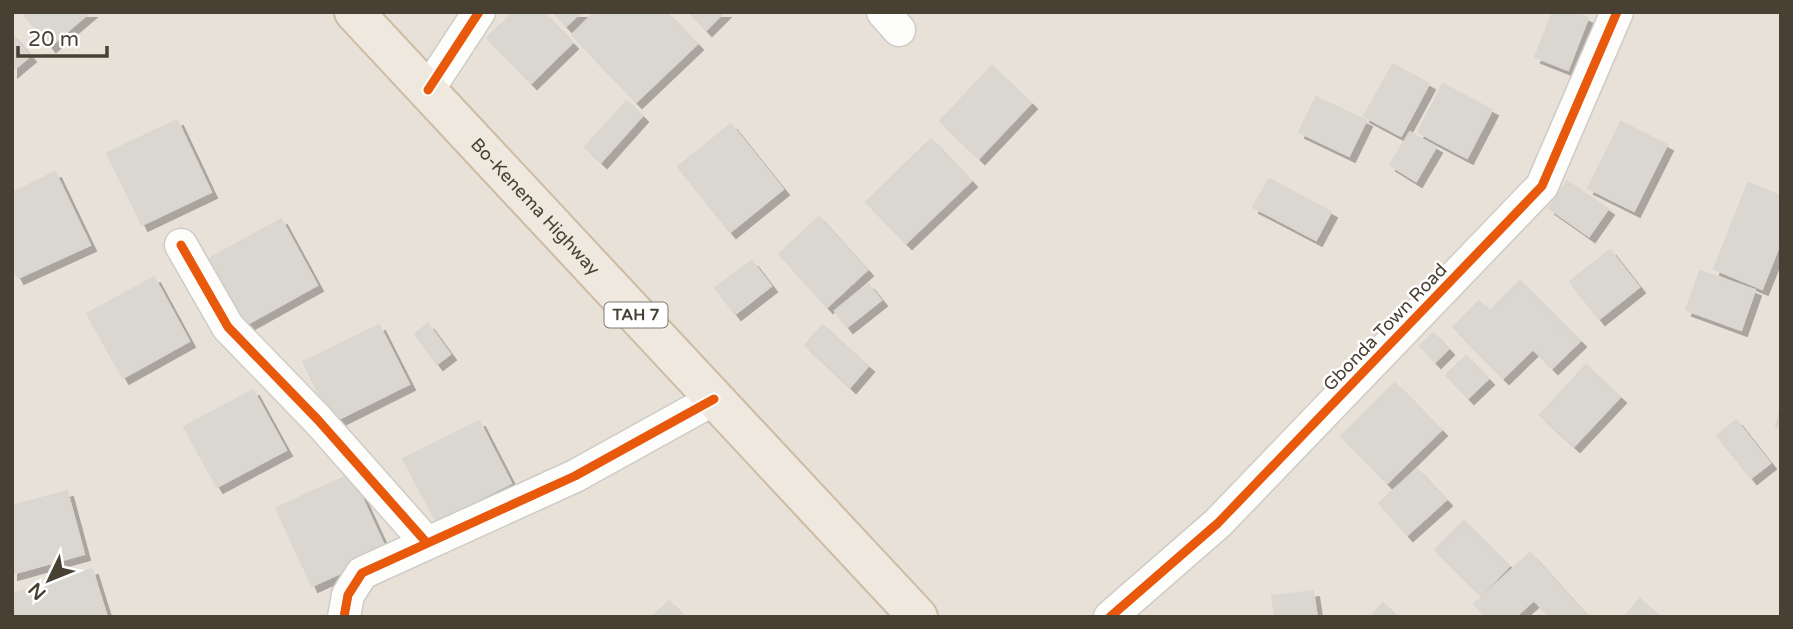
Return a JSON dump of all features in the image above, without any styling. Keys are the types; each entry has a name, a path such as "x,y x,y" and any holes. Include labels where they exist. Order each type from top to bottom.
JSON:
{"highway":[{"name":"Bo-Kenema Highway","path":"354,12 918,617"}],"street":[{"path":"428,90 479,12"},
{"name":"Gbonda Town Road","path":"1110,617 1218,523 1542,186 1617,12"},
{"path":"181,245 228,327 318,420 426,542"},
{"path":"344,617 348,595 362,573 575,476 714,399"}],"shaded area":[{"path":"12,12 1781,12 1781,617 12,617"}],"building":[{"path":"22,12 90,12 50,46"},
{"path":"514,12 543,12 572,43 531,83 487,38"},
{"path":"553,12 581,12 566,26"},
{"path":"595,12 666,12 697,44 636,102 572,35"},
{"path":"689,12 724,12 706,30"},
{"path":"1553,12 1573,12 1588,18 1568,70 1535,57"},
{"path":"12,35 30,56 12,71"},
{"path":"1393,64 1429,84 1401,136 1364,116"},
{"path":"992,66 1031,103 979,158 940,121"},
{"path":"1443,84 1492,110 1467,158 1418,132"},
{"path":"1316,97 1366,121 1349,156 1299,132"},
{"path":"627,101 642,116 601,162 585,147"},
{"path":"177,120 211,192 142,225 107,153"},
{"path":"1621,122 1667,145 1634,211 1588,188"},
{"path":"731,124 783,189 730,232 678,167"},
{"path":"1410,132 1436,147 1416,181 1390,165"},
{"path":"931,139 971,181 906,243 866,202"},
{"path":"55,172 90,245 18,278 12,266 12,193"},
{"path":"1269,179 1331,212 1316,240 1253,207"},
{"path":"1567,181 1608,209 1589,236 1549,208"},
{"path":"1748,183 1781,196 1781,241 1762,289 1714,269"},
{"path":"819,217 867,270 827,307 779,254"},
{"path":"281,219 317,285 242,327 205,261"},
{"path":"1610,250 1639,287 1599,319 1570,282"},
{"path":"752,261 771,286 735,314 715,288"},
{"path":"1700,271 1755,290 1741,330 1686,310"},
{"path":"154,277 189,341 123,378 87,314"},
{"path":"1520,281 1561,322 1503,378 1453,327 1479,301 1489,312"},
{"path":"868,284 881,300 847,327 835,311"},
{"path":"1561,322 1580,341 1552,368 1533,349"},
{"path":"428,324 450,354 437,364 415,334"},
{"path":"379,325 409,384 333,422 303,362"},
{"path":"823,325 868,366 850,387 805,345"},
{"path":"1433,333 1448,349 1435,362 1420,346"},
{"path":"1466,356 1488,379 1468,398 1446,375"},
{"path":"1586,365 1620,397 1574,446 1540,415"},
{"path":"1395,383 1441,430 1387,483 1341,436"},
{"path":"253,390 286,450 217,487 184,427"},
{"path":"1781,405 1781,428 1776,427"},
{"path":"1736,420 1770,463 1751,478 1717,436"},
{"path":"479,421 511,483 436,521 403,459"},
{"path":"1417,469 1446,500 1407,535 1379,503"},
{"path":"351,474 387,552 312,586 276,508"},
{"path":"67,491 84,554 12,574 12,506"},
{"path":"1464,521 1509,566 1481,595 1435,550"},
{"path":"1530,553 1586,615 1550,617 1534,600 1515,617 1486,617 1474,604"},
{"path":"92,569 107,617 12,617 12,594"},
{"path":"1313,591 1317,617 1275,617 1272,596"},
{"path":"1640,599 1661,617 1624,617"},
{"path":"669,601 684,617 652,617"},
{"path":"1383,603 1398,617 1370,617"}],"cycle path":[{"path":"428,90 479,12"},
{"path":"1110,617 1218,523 1542,186 1617,12"},
{"path":"181,245 228,327 318,420 426,542"},
{"path":"344,617 348,595 362,573 575,476 714,399"}]}
